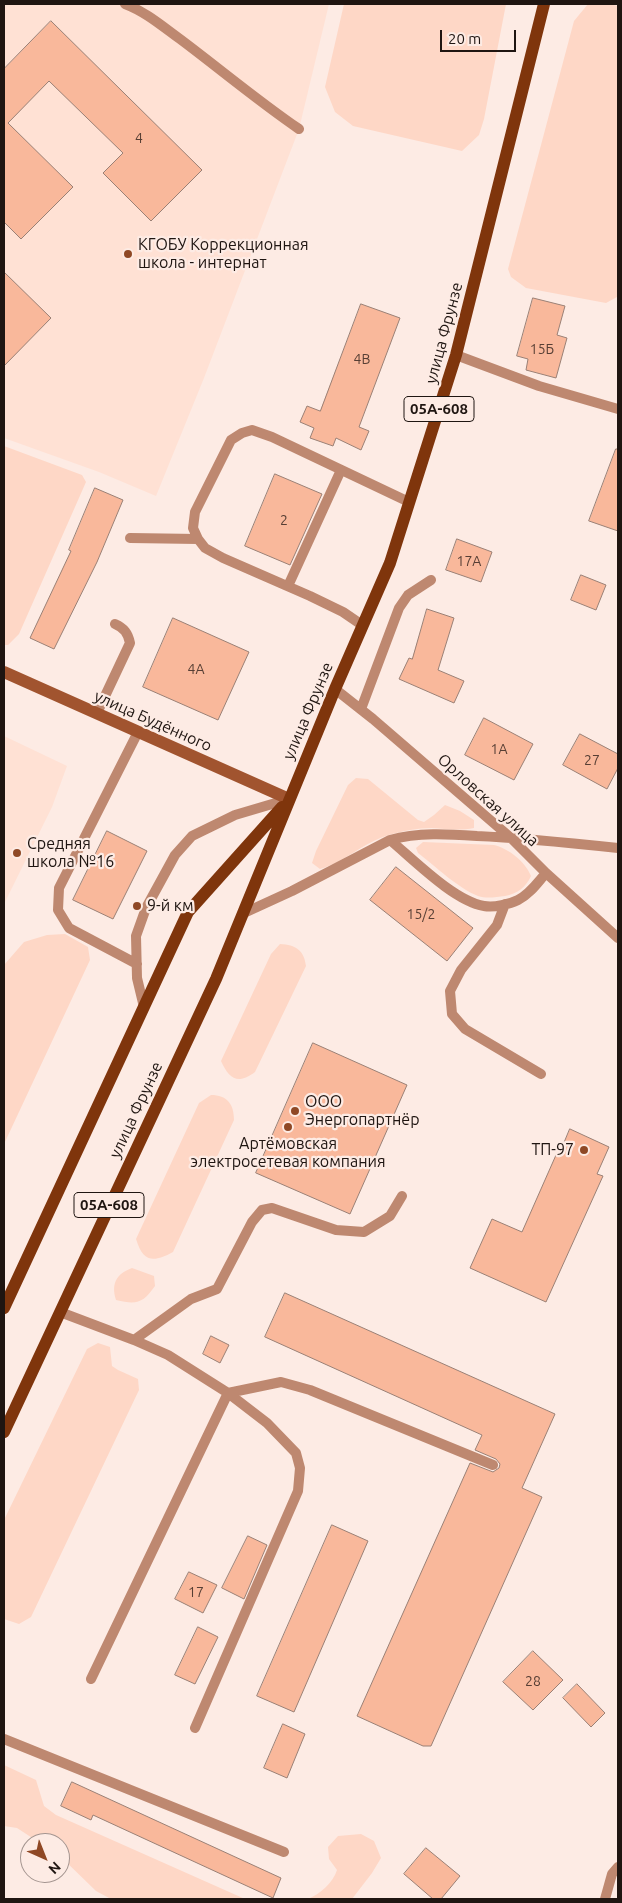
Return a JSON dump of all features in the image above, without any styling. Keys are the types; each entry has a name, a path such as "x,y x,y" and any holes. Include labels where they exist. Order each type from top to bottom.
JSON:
{"main road":[{"name":"улица Фрунзе","path":"4,1432 216,979 335,689 390,563 456,355 544,4"},
{"name":"улица Будённого","path":"4,672 289,799"},
{"name":"улица Фрунзе","path":"4,1308 188,912 289,799"}],"lane":[{"path":"125,4 138,9 272,111 299,129"},
{"path":"456,355 538,386 618,409"},
{"path":"362,625 343,612 205,548 193,528 194,512 231,440 242,433 252,430 272,437 409,502"},
{"path":"288,586 341,470"},
{"path":"130,538 198,539"},
{"path":"361,709 399,608 408,595 430,580"},
{"path":"97,714 130,643 128,635 122,627 116,624"},
{"name":"Орловская улица","path":"335,689 361,709 511,838 546,873 618,938"},
{"path":"137,964 69,928 58,910 59,888 138,732"},
{"path":"144,1007 137,978 136,936 146,908 175,855 192,836 235,815 289,799"},
{"path":"244,913 292,891 390,840 406,835 448,834 618,848"},
{"path":"390,840 456,894 475,904 486,907 518,900 531,890 546,873"},
{"path":"505,904 497,925 461,970 450,991 452,1014 465,1029 541,1074"},
{"path":"134,1340 191,1299 217,1289 252,1222 262,1210 272,1208 336,1230 364,1232 390,1216 402,1196"},
{"path":"60,1312 168,1355 228,1393 267,1423 296,1453 300,1468 298,1491 195,1728"},
{"path":"228,1393 281,1382 310,1390 493,1465"},
{"path":"91,1679 228,1393"},
{"path":"4,1739 284,1852"},
{"path":"606,1899 612,1874 618,1867"}],"shaded area":[{"name":"КГОБУ Коррекционная школа - интернат","path":"4,4 329,4 299,129 204,378 156,496 99,472 4,438"},
{"path":"344,4 506,4 484,119 479,135 462,151 353,126 335,112 325,87"},
{"path":"588,4 618,6 618,291 617,297 606,303 526,288 511,277 508,269 574,21"},
{"path":"4,446 82,475 86,482 19,634 8,645 4,645"},
{"name":"Средняя школа №16","path":"4,736 67,766 52,807 4,904"},
{"path":"356,778 368,779 418,820 424,822 445,805 460,811 474,820 474,828 458,830 426,828 394,834 371,842 337,862 320,869 312,863 316,851 348,785"},
{"path":"423,842 494,845 516,856 525,865 531,876 524,887 513,894 492,898 478,896 455,882 418,853 416,848"},
{"path":"65,934 88,947 90,960 4,1144 4,965 24,942 47,935"},
{"path":"280,944 298,949 303,956 306,966 255,1072 244,1078 235,1078 227,1072 221,1061 271,954"},
{"path":"211,1095 217,1095 225,1099 231,1105 234,1120 173,1252 160,1258 150,1258 142,1252 136,1239 199,1103"},
{"path":"132,1268 154,1276 155,1286 147,1296 139,1301 116,1300 114,1289 116,1280 122,1273"},
{"path":"98,1343 110,1347 112,1366 138,1379 139,1390 31,1617 19,1624 4,1619 4,1520 87,1349"},
{"path":"4,1765 36,1780 44,1806 56,1815 245,1899 111,1899 96,1891 70,1866 70,1833 25,1833 17,1828 4,1826"},
{"path":"361,1834 374,1841 381,1858 352,1899 308,1899 326,1888 337,1870 329,1859 328,1847 338,1836"}],"building":[{"path":"51,21 202,170 151,221 103,173 123,153 49,81 8,123 73,187 21,239 4,222 4,69"},
{"path":"4,272 51,318 4,366"},
{"path":"533,298 565,306 557,335 567,338 556,378 526,370 528,359 517,356"},
{"path":"361,304 400,318 359,427 369,431 361,450 336,438 333,446 310,438 314,428 300,422 307,406 320,411"},
{"path":"616,449 618,449 618,531 589,521"},
{"path":"275,474 322,494 290,565 245,546"},
{"path":"95,488 123,500 97,562 54,649 30,638 71,551 69,550"},
{"path":"457,539 492,552 481,582 446,570"},
{"path":"581,575 606,585 596,610 571,600"},
{"path":"427,609 454,618 438,670 464,681 454,703 399,679 409,658 412,659"},
{"path":"173,618 249,652 218,720 143,687"},
{"path":"484,718 533,744 514,780 465,755"},
{"path":"580,734 618,754 618,768 607,789 563,765"},
{"path":"107,831 147,851 113,919 73,900"},
{"path":"396,867 473,928 447,961 370,900"},
{"path":"313,1043 407,1085 350,1214 256,1173"},
{"path":"570,1129 609,1147 597,1174 603,1176 546,1302 470,1268 492,1219 522,1232 556,1155 558,1156"},
{"path":"285,1293 555,1414 522,1488 542,1497 431,1746 423,1746 357,1716 470,1463 493,1472 499,1468 500,1464 496,1459 475,1450 482,1435 265,1337"},
{"path":"211,1336 229,1345 220,1363 203,1354"},
{"path":"332,1525 368,1541 294,1712 257,1696"},
{"path":"248,1536 267,1545 244,1599 222,1588"},
{"path":"189,1572 217,1585 203,1613 175,1599"},
{"path":"198,1627 218,1637 195,1684 175,1675"},
{"path":"533,1651 563,1680 533,1710 503,1682"},
{"path":"577,1684 605,1713 591,1727 563,1698"},
{"path":"283,1724 305,1734 287,1778 264,1768"},
{"path":"72,1782 281,1878 273,1898 93,1815 91,1820 61,1806"},
{"path":"426,1848 460,1876 441,1899 433,1899 404,1874"}],"place":[{"name":"КГОБУ Коррекционная школа - интернат","path":"128,254"},
{"name":"Средняя школа №16","path":"17,853"},
{"name":"9-й км","path":"137,906"},
{"name":"ООО Энергопартнёр","path":"295,1111"},
{"name":"Артёмовская электросетевая компания","path":"288,1127"},
{"name":"ТП-97","path":"584,1150"}]}
